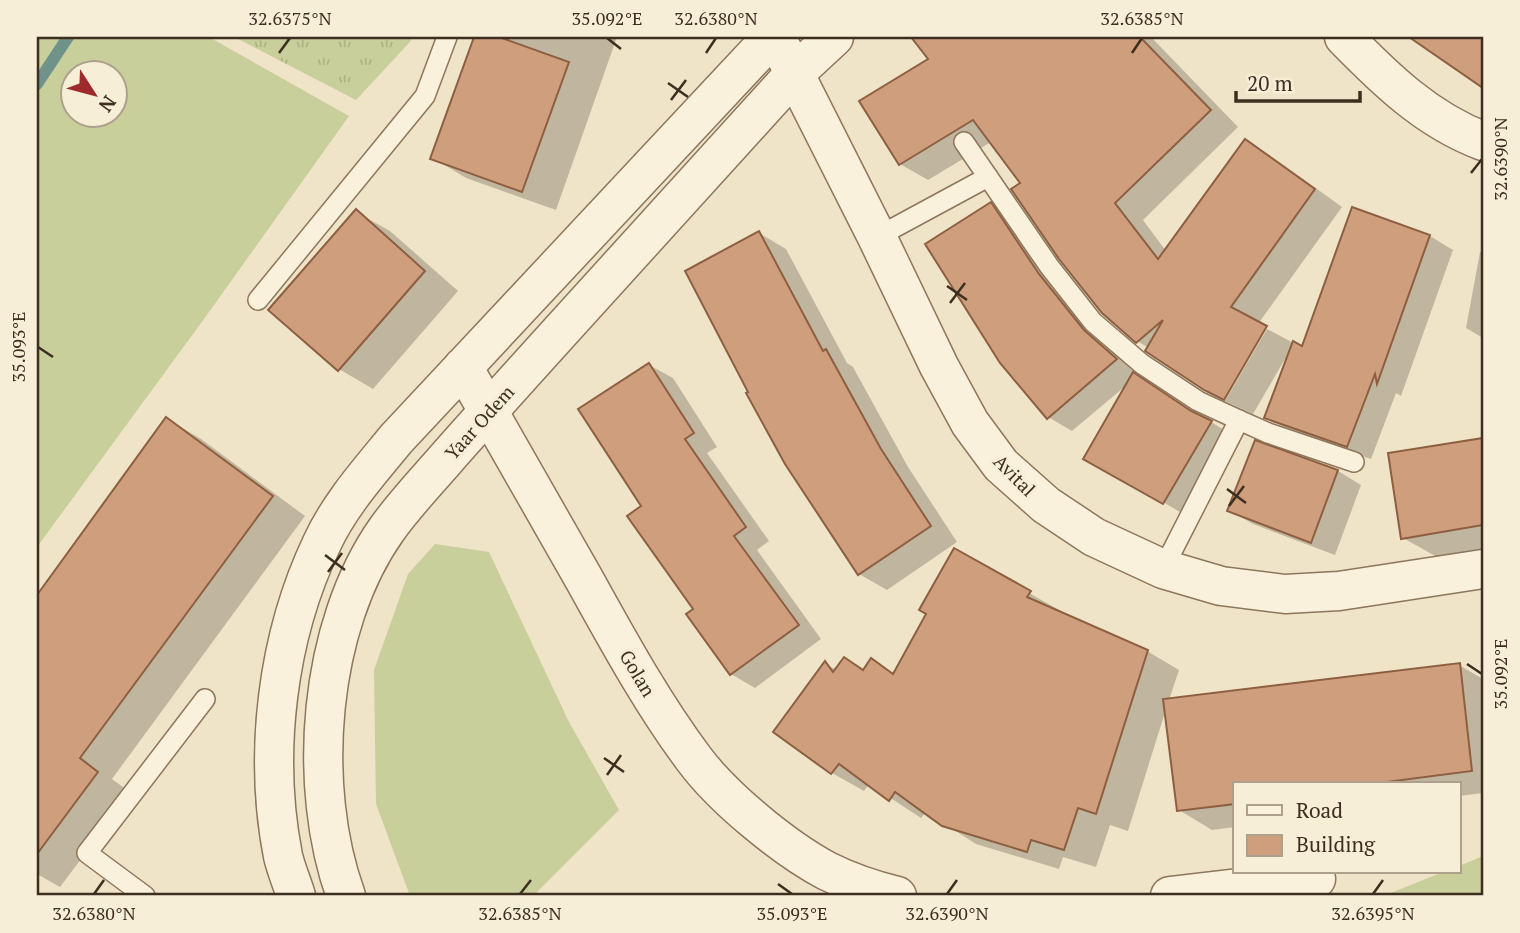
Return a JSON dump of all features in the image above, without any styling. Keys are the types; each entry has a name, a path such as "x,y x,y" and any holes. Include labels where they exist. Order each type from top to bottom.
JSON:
{"street":[{"name":"Avital","path":"774,37 970,423 1001,465 1046,505 1094,537 1163,569 1221,586 1285,594 1339,590 1483,569"},
{"path":"296,896 284,859 277,819 275,761 279,699 289,639 302,591 323,541 355,490 396,439 774,37"},
{"name":"Yaar Odem","path":"346,896 330,845 323,793 323,738 329,683 340,631 359,580 386,530 488,411 793,75 834,37"},
{"path":"1344,37 1379,72 1426,112 1483,141"},
{"name":"Golan","path":"463,367 624,650 659,708 696,761 730,798 782,841 827,871 870,889 897,896"},
{"path":"1170,896 1316,879"}],"lane":[{"path":"258,300 425,96 447,37"},
{"path":"964,142 1049,266 1093,322 1142,364 1198,401 1239,420 1268,433 1354,462"},
{"path":"877,237 988,177"},
{"path":"1163,569 1239,420"},
{"path":"145,896 87,853 205,699"}],"green space":[{"path":"37,37 209,37 349,116 37,547"},
{"path":"234,37 412,37 356,100"},
{"path":"435,544 489,552 569,722 619,810 533,896 410,896 376,804 374,670 408,574"},
{"path":"1483,856 1483,896 1383,896 1438,874 1460,874 1460,866"}],"building":[{"path":"474,37 499,37 569,62 522,192 430,159"},
{"path":"911,37 1140,37 1211,110 1115,203 1158,259 1245,139 1315,189 1231,307 1267,326 1224,400 1145,351 1163,320 1136,343 1102,313 1059,259 1011,189 1020,183 973,120 899,165 859,101 928,59"},
{"path":"1409,37 1483,37 1483,88"},
{"path":"991,202 1039,274 1084,330 1117,359 1047,419 1000,363 925,244"},
{"path":"1352,207 1430,235 1377,384 1375,374 1347,447 1264,418 1293,341 1302,346"},
{"path":"356,209 425,271 338,371 268,310"},
{"path":"759,231 823,351 826,349 881,449 931,526 858,575 785,464 685,271"},
{"path":"649,363 694,433 685,439 746,527 734,536 799,625 730,675 686,614 693,609 627,516 641,506 578,409"},
{"path":"1133,372 1191,411 1212,421 1163,504 1083,459"},
{"path":"166,417 273,496 80,758 98,772 37,854 37,595"},
{"path":"1483,438 1483,525 1401,539 1388,453"},
{"path":"1255,440 1338,470 1311,543 1227,511"},
{"path":"954,548 1031,591 1027,597 1148,650 1096,814 1078,808 1064,850 1031,840 1027,852 942,826 895,792 889,801 839,764 831,774 773,732 825,661 833,672 844,657 863,670 871,658 893,674 926,614 919,610"},
{"path":"1460,663 1472,771 1387,782 1233,782 1233,804 1177,811 1163,699"}],"waterway":[{"path":"37,84 68,37"}]}
